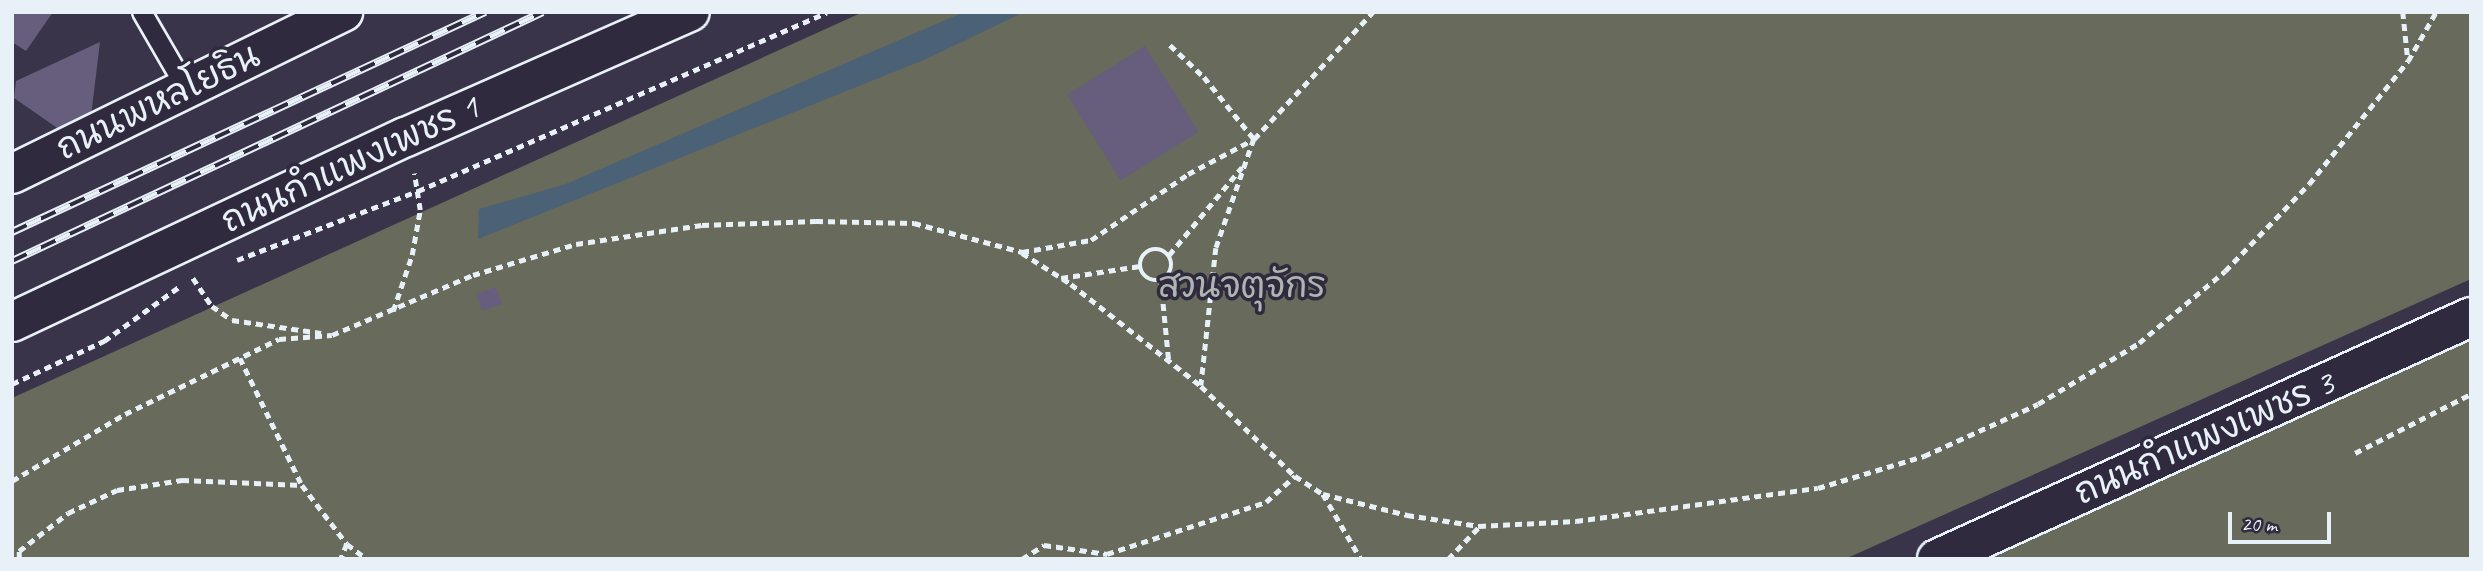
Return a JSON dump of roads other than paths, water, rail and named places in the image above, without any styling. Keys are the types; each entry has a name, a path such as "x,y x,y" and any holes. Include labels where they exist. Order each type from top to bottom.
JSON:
{"main road":[{"name":"ถนนพหลโยธิน","path":"12,174 343,12"},
{"name":"ถนนกำแพงเพชร 1","path":"12,322 185,260 406,137 690,12"},
{"name":"ถนนกำแพงเพชร 3","path":"1937,559 2471,317"}],"lane":[{"path":"142,12 186,88"}],"water":[{"path":"964,12 1024,12 926,59 478,239 479,209 566,184"}],"railway":[{"path":"12,232 485,12"},
{"path":"12,261 543,12"}],"park label":[{"name":"สวนจตุจักร","path":"1242,286"}]}
